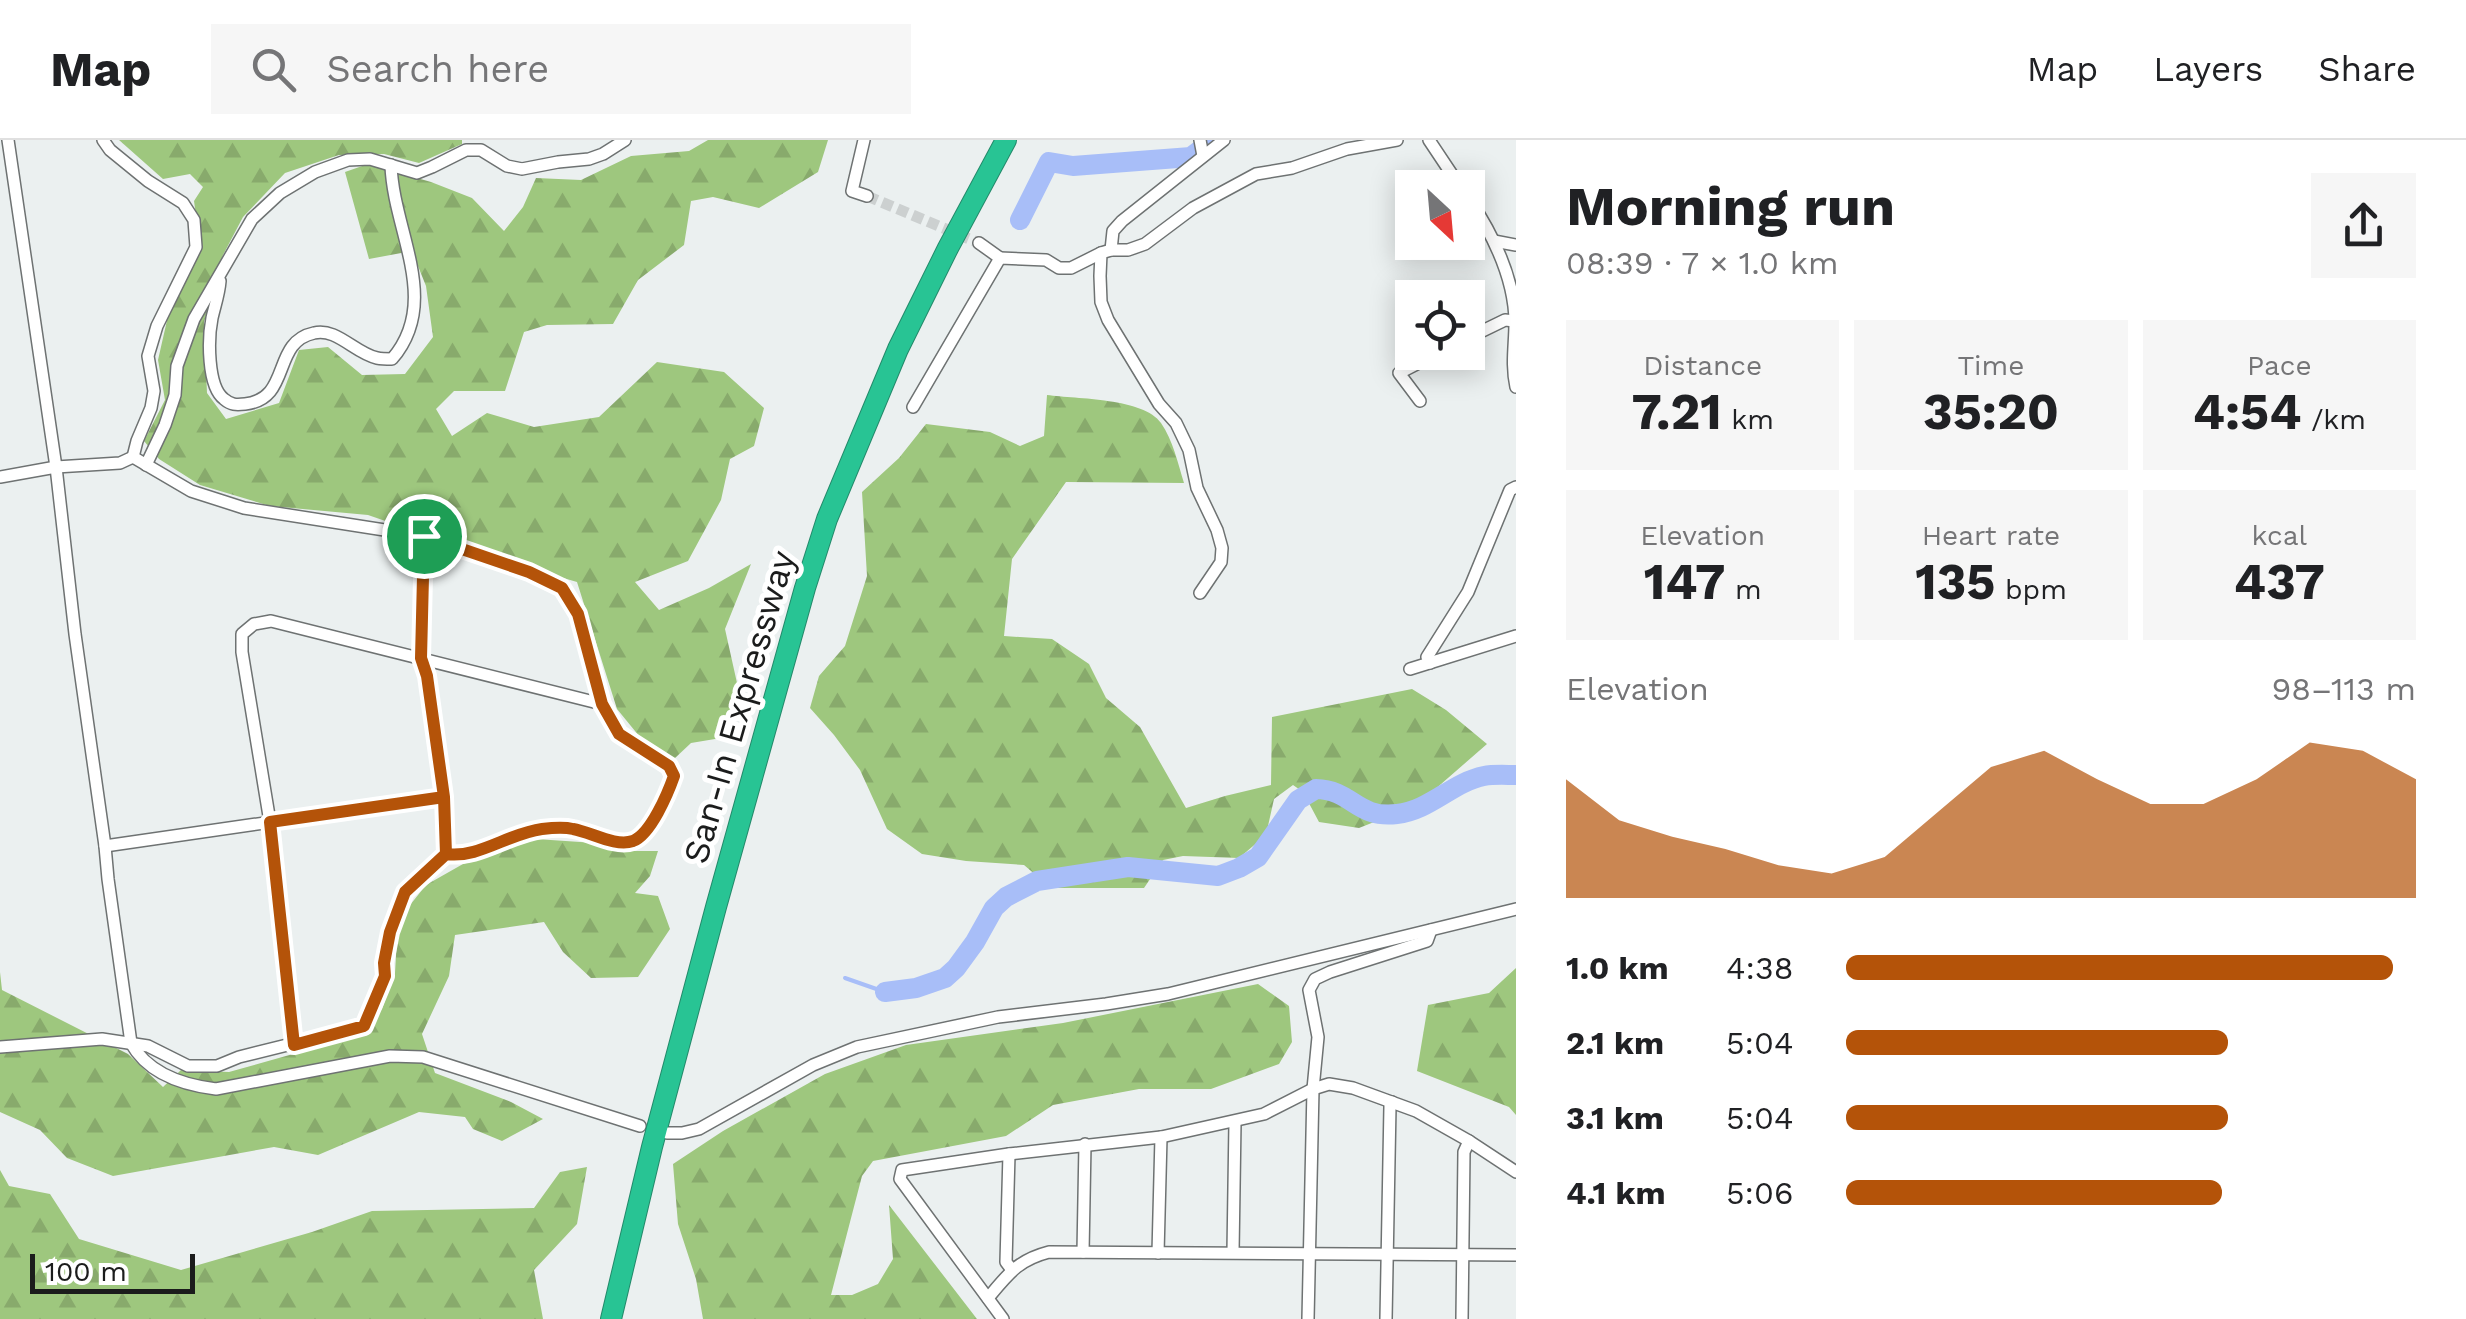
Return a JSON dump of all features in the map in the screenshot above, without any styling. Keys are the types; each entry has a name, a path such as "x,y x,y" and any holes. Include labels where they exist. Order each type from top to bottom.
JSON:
{"highway":[{"name":"San-In Expressway","path":"612,1319 652,1147 716,907 827,519 898,349 1006,140"}],"street":[{"path":"8,140 56,468 131,1044 136,1052 157,1071 188,1086 216,1088 390,1056 423,1056 640,1126"},
{"path":"103,140 148,181 182,203 194,220 196,247 157,326 148,356 154,391 133,457"},
{"path":"146,465 175,394 177,366 194,318 252,219 280,193 315,172 348,160 370,159 416,172 466,150 480,150 507,166 522,169 589,160 624,140"},
{"path":"864,140 852,191 867,196"},
{"path":"1200,140 1203,156"},
{"path":"1200,592 1221,562 1217,530 1197,488 1188,450 1176,424 1108,320 1100,276 1113,230 1224,140"},
{"path":"978,244 1000,258 1046,260 1058,268 1071,268 1106,251 1145,244 1193,208 1256,174 1292,168 1346,149 1397,140"},
{"path":"1430,140 1449,170"},
{"path":"220,276 211,321 211,374 220,397 234,405 256,403 274,390 292,344 312,332 330,334 365,354 392,359 411,330 416,291 392,188 391,165"},
{"path":"1485,226 1511,289 1516,386"},
{"path":"1494,241 1516,245"},
{"path":"912,408 1000,258"},
{"path":"1485,330 1504,320 1515,321"},
{"path":"1406,370 1400,373 1420,400"},
{"path":"0,477 120,463 133,457"},
{"path":"133,457 191,491 244,508 424,536 529,572 562,588 578,614 602,704 619,734 669,766 674,776 666,798 645,832 635,840 621,842 572,828 540,829 460,856 446,854"},
{"path":"1430,663 1427,657 1468,592 1510,490 1516,487"},
{"path":"0,1048 102,1040 148,1046 188,1066 217,1066 364,1026 385,976 390,932 405,892 446,854 444,797 421,658 424,536"},
{"path":"294,1045 270,822 242,634 254,624 271,621 602,704"},
{"path":"1410,669 1516,636"},
{"path":"106,846 444,797"},
{"path":"667,1133 698,1129 813,1065 858,1047 998,1017 1168,994 1516,910"},
{"path":"1308,1319 1313,1088 1318,1036 1309,990 1315,979 1330,972 1427,941 1432,930"},
{"path":"1003,1319 900,1179 902,1170 1161,1137 1236,1122 1264,1114 1313,1088 1329,1084 1353,1088 1416,1111 1516,1172"},
{"path":"1386,1319 1392,1102"},
{"path":"1233,1252 1236,1122"},
{"path":"1158,1253 1161,1137"},
{"path":"1462,1319 1464,1152 1469,1141"},
{"path":"1083,1252 1085,1144"},
{"path":"1009,1154 1006,1262 1012,1270"},
{"path":"988,1298 1012,1270 1028,1258 1049,1252 1516,1255"}],"green space":[{"path":"119,140 462,140 462,144 419,163 384,154 339,155 285,173 243,217 223,255 204,322 207,393 226,419 279,403 299,350 328,347 362,375 405,374 433,337 426,286 412,251 369,259 345,172 368,164 431,182 472,198 504,231 523,207 536,178 581,180 631,156 689,151 708,140 828,140 818,172 759,208 713,197 691,201 684,245 638,280 613,324 547,325 524,332 505,391 454,391 436,409 452,436 487,413 534,427 599,417 657,362 724,372 764,408 754,446 730,459 721,500 688,561 635,582 659,610 751,564 725,629 737,683 727,737 691,743 674,759 644,742 617,709 577,582 368,515 270,506 200,485 159,459 144,441 165,400 158,360 168,316 200,244 194,201 203,187 190,174 163,179"},
{"path":"1047,395 1125,404 1152,415 1169,437 1184,483 1066,482 1012,559 1004,636 1052,639 1089,664 1106,698 1140,727 1186,808 1271,785 1272,717 1412,689 1446,710 1487,744 1417,805 1359,828 1319,822 1303,792 1293,785 1274,799 1266,835 1239,858 1183,856 1163,860 1144,888 1051,888 1024,865 922,854 887,829 860,770 810,708 819,676 845,646 867,576 862,492 899,458 926,424 990,432 1020,446 1044,436"},
{"path":"536,839 658,851 650,876 635,893 658,896 670,929 638,977 591,978 563,952 544,922 455,935 449,976 422,1034 435,1073 511,1102 543,1119 502,1141 473,1129 465,1117 419,1112 318,1155 274,1147 113,1176 67,1158 40,1130 0,1112 0,972 2,990 128,1054 163,1087 181,1070 229,1072 364,1034 382,1009 395,973 398,920 426,885 463,864"},
{"path":"1516,968 1516,1115 1509,1107 1417,1071 1428,1005 1489,993"},
{"path":"1258,984 1289,1006 1292,1042 1279,1064 1211,1089 1139,1089 1053,1105 1006,1136 873,1161 862,1176 831,1295 852,1295 878,1284 893,1259 889,1205 977,1319 703,1319 696,1279 678,1224 673,1164 723,1131 825,1074 906,1045 1063,1023"},
{"path":"587,1167 577,1224 534,1270 543,1319 0,1319 0,1170 9,1186 50,1194 79,1239 181,1270 372,1211 534,1208 560,1172"}],"waterway":[{"path":"1020,220 1049,162 1073,166 1191,157 1213,140"},
{"path":"885,992 916,988 945,978 975,942 994,908 1037,881 1128,867 1218,876 1258,857 1298,800 1316,789 1339,794 1372,812 1397,814 1420,808 1473,779 1516,775"},
{"path":"845,978 885,992"}],"tunnel":[{"path":"867,196 979,243"}],"route":[{"path":"424,536 421,658 444,797 446,854 405,892 390,932 385,976 364,1026 294,1045 270,822 444,797 446,854 460,856 540,829 572,828 621,842 635,840 645,832 666,798 674,776 669,766 619,734 602,704 578,614 562,588 529,572 424,536"}]}
